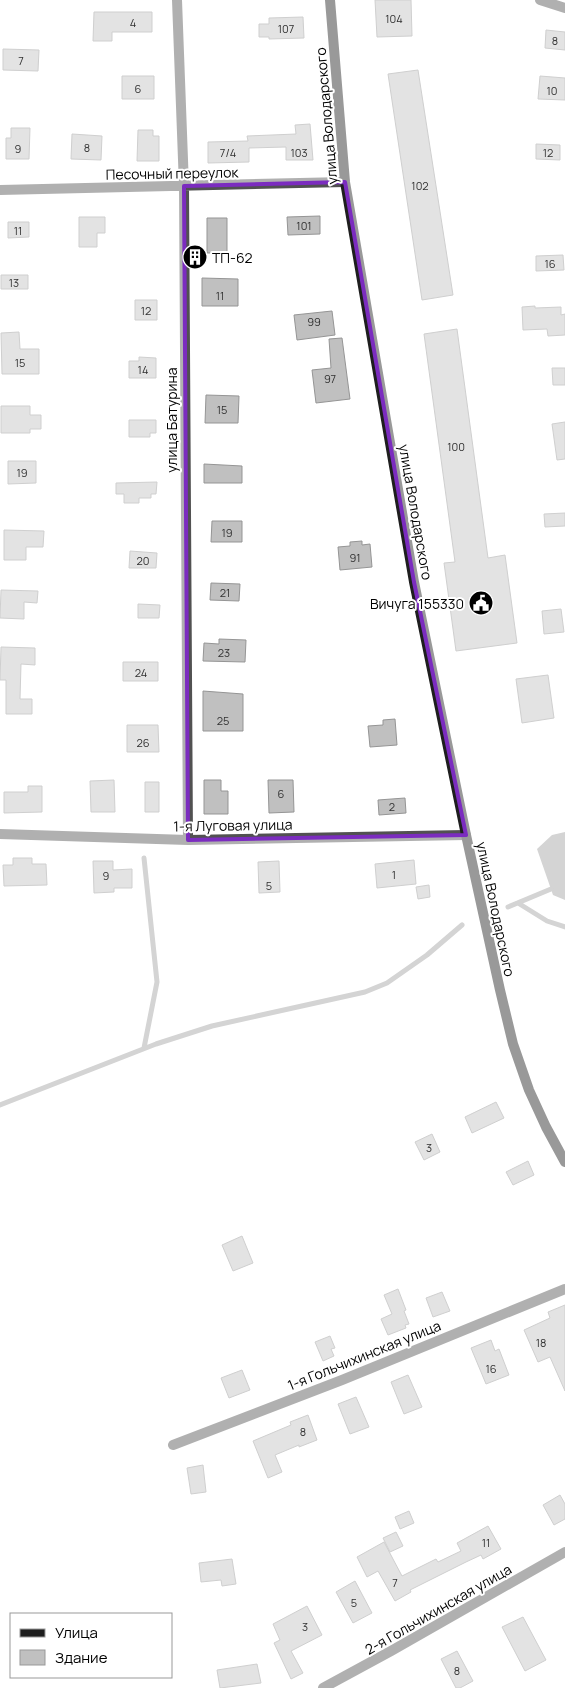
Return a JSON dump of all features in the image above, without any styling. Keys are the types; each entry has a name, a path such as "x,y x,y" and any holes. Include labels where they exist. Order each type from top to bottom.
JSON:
{"main road":[{"name":"улица Володарского","path":"330,0 345,182 414,582 466,835 513,1044 529,1090 565,1162"}],"street":[{"name":"улица Батурина","path":"177,0 184,186 188,840"},
{"path":"540,0 565,8"},
{"name":"Песочный переулок","path":"0,190 345,182"},
{"name":"1-я Луговая улица","path":"0,834 188,840 466,835"},
{"name":"1-я Гольчихинская улица","path":"173,1445 342,1380 565,1289"},
{"name":"2-я Гольчихинская улица","path":"323,1688 565,1552"}],"highlighted area":[{"path":"345,182 414,582 466,835 188,840 184,186"}],"shaded area":[{"path":"565,832 565,900 553,895 537,849 552,835"}],"building":[{"path":"375,0 411,0 412,36 377,37"},
{"path":"94,12 152,12 152,32 112,32 112,41 93,41"},
{"path":"303,17 304,38 269,39 269,37 259,37 259,24 269,24 269,18"},
{"path":"546,30 565,32 565,50 545,48"},
{"path":"3,49 39,50 38,71 3,70"},
{"path":"418,70 453,295 422,300 388,74"},
{"path":"122,76 154,76 154,99 122,99"},
{"path":"540,76 565,78 565,100 538,99"},
{"path":"310,124 313,160 286,160 286,147 249,148 249,162 208,163 208,142 248,141 247,136 296,134 295,125"},
{"path":"11,128 30,128 29,159 6,159 6,138 11,138"},
{"path":"138,130 153,130 153,136 159,136 159,161 137,161"},
{"path":"72,134 102,136 101,160 71,159"},
{"path":"536,144 560,145 560,160 536,159"},
{"path":"320,216 320,234 288,235 287,217"},
{"path":"79,217 105,217 105,233 97,233 97,247 79,247"},
{"path":"207,218 227,218 227,253 207,253"},
{"path":"8,222 29,222 29,237 8,238"},
{"path":"563,255 564,270 536,271 536,256"},
{"path":"1,275 28,275 28,289 1,289"},
{"path":"202,278 238,279 238,306 202,306"},
{"path":"135,300 157,300 157,320 135,320"},
{"path":"535,306 535,308 561,307 561,315 565,314 565,335 548,336 547,329 523,330 522,307"},
{"path":"332,311 335,335 297,340 294,315"},
{"path":"457,329 488,558 505,555 517,643 456,651 444,563 455,562 424,334"},
{"path":"19,332 20,349 39,349 39,374 2,374 1,333"},
{"path":"342,338 350,399 316,403 312,370 331,368 329,339"},
{"path":"139,357 156,358 156,378 129,378 129,361 139,361"},
{"path":"552,368 565,368 565,385 553,385"},
{"path":"206,395 239,396 238,423 205,423"},
{"path":"1,406 30,406 30,415 41,415 41,429 30,429 30,433 1,433"},
{"path":"129,420 156,420 156,433 150,433 150,437 129,437"},
{"path":"565,422 565,459 557,460 552,424"},
{"path":"8,461 36,461 36,483 8,484"},
{"path":"204,464 242,466 242,483 204,483"},
{"path":"157,482 156,494 151,494 151,498 139,498 139,503 124,503 124,494 116,494 116,483"},
{"path":"565,513 565,526 545,527 544,514"},
{"path":"212,521 242,521 242,542 211,542"},
{"path":"4,530 44,531 43,547 26,547 26,560 4,560"},
{"path":"362,541 362,545 370,544 372,567 340,570 338,547 350,546 350,542"},
{"path":"130,551 157,553 156,568 129,568"},
{"path":"211,583 240,584 239,601 210,600"},
{"path":"1,590 38,591 37,603 24,602 24,619 0,618"},
{"path":"138,604 160,605 159,618 138,618"},
{"path":"561,609 564,632 544,634 542,611"},
{"path":"219,639 246,640 245,662 203,661 204,643 219,644"},
{"path":"1,647 35,648 35,665 21,664 20,699 32,699 32,714 6,714 6,680 0,680"},
{"path":"123,662 158,662 158,681 123,681"},
{"path":"548,675 554,718 522,723 516,679"},
{"path":"203,691 243,694 243,731 203,731"},
{"path":"395,719 397,745 370,747 368,726 383,725 383,720"},
{"path":"127,725 158,725 159,752 127,752"},
{"path":"114,780 115,812 91,812 90,781"},
{"path":"204,780 221,780 221,791 228,791 228,814 204,814"},
{"path":"268,780 293,780 294,812 269,813"},
{"path":"145,782 159,782 159,812 145,812"},
{"path":"28,786 42,786 42,812 4,813 4,792 28,792"},
{"path":"405,798 406,813 379,815 378,800"},
{"path":"13,858 32,858 32,864 46,864 47,885 4,886 3,865 13,865"},
{"path":"414,860 416,884 377,888 375,864"},
{"path":"93,861 113,861 113,870 132,869 132,888 114,888 114,892 94,893"},
{"path":"279,861 280,892 259,893 258,862"},
{"path":"429,885 430,897 418,899 416,887"},
{"path":"496,1102 504,1118 472,1133 465,1117"},
{"path":"432,1134 440,1152 424,1160 415,1142"},
{"path":"528,1161 534,1175 513,1185 506,1172"},
{"path":"242,1236 253,1263 233,1271 222,1245"},
{"path":"398,1289 409,1324 405,1325 406,1328 388,1335 381,1319 392,1314 384,1295"},
{"path":"442,1292 450,1311 433,1317 426,1298"},
{"path":"565,1305 565,1391 550,1357 538,1362 524,1330 550,1318 548,1312"},
{"path":"330,1336 335,1348 331,1349 334,1356 323,1361 315,1342"},
{"path":"491,1340 495,1351 499,1349 509,1375 486,1384 471,1348"},
{"path":"242,1370 250,1390 229,1398 221,1378"},
{"path":"408,1375 422,1407 404,1414 391,1382"},
{"path":"356,1397 369,1427 350,1434 338,1404"},
{"path":"308,1415 317,1440 275,1455 282,1472 268,1478 253,1441 291,1425 290,1422"},
{"path":"203,1465 206,1492 191,1494 187,1468"},
{"path":"560,1495 565,1504 565,1519 554,1525 543,1505"},
{"path":"409,1511 414,1523 400,1529 395,1517"},
{"path":"488,1526 501,1549 483,1559 481,1555 466,1562 410,1590 411,1592 395,1601 378,1571 367,1577 357,1557 384,1542 402,1576 436,1559 438,1562 461,1551 457,1543"},
{"path":"396,1532 403,1546 390,1552 383,1538"},
{"path":"232,1559 236,1584 222,1586 221,1580 201,1582 199,1563"},
{"path":"355,1581 372,1613 353,1623 336,1592"},
{"path":"307,1606 322,1635 291,1651 303,1673 291,1679 274,1643 280,1640 273,1624"},
{"path":"523,1617 546,1660 525,1671 502,1627"},
{"path":"457,1651 473,1681 460,1688 456,1688 441,1659"},
{"path":"257,1664 261,1683 220,1688 217,1670"}],"waterway":[{"path":"144,858 157,982 144,1048"},
{"path":"508,907 551,889"},
{"path":"518,903 547,921 565,927"},
{"path":"0,1105 156,1044 212,1026 365,992 387,983 427,955 462,925"}],"place":[{"name":"ТП-62","path":"195,257"},
{"name":"Вичуга 155330","path":"481,603"}]}
